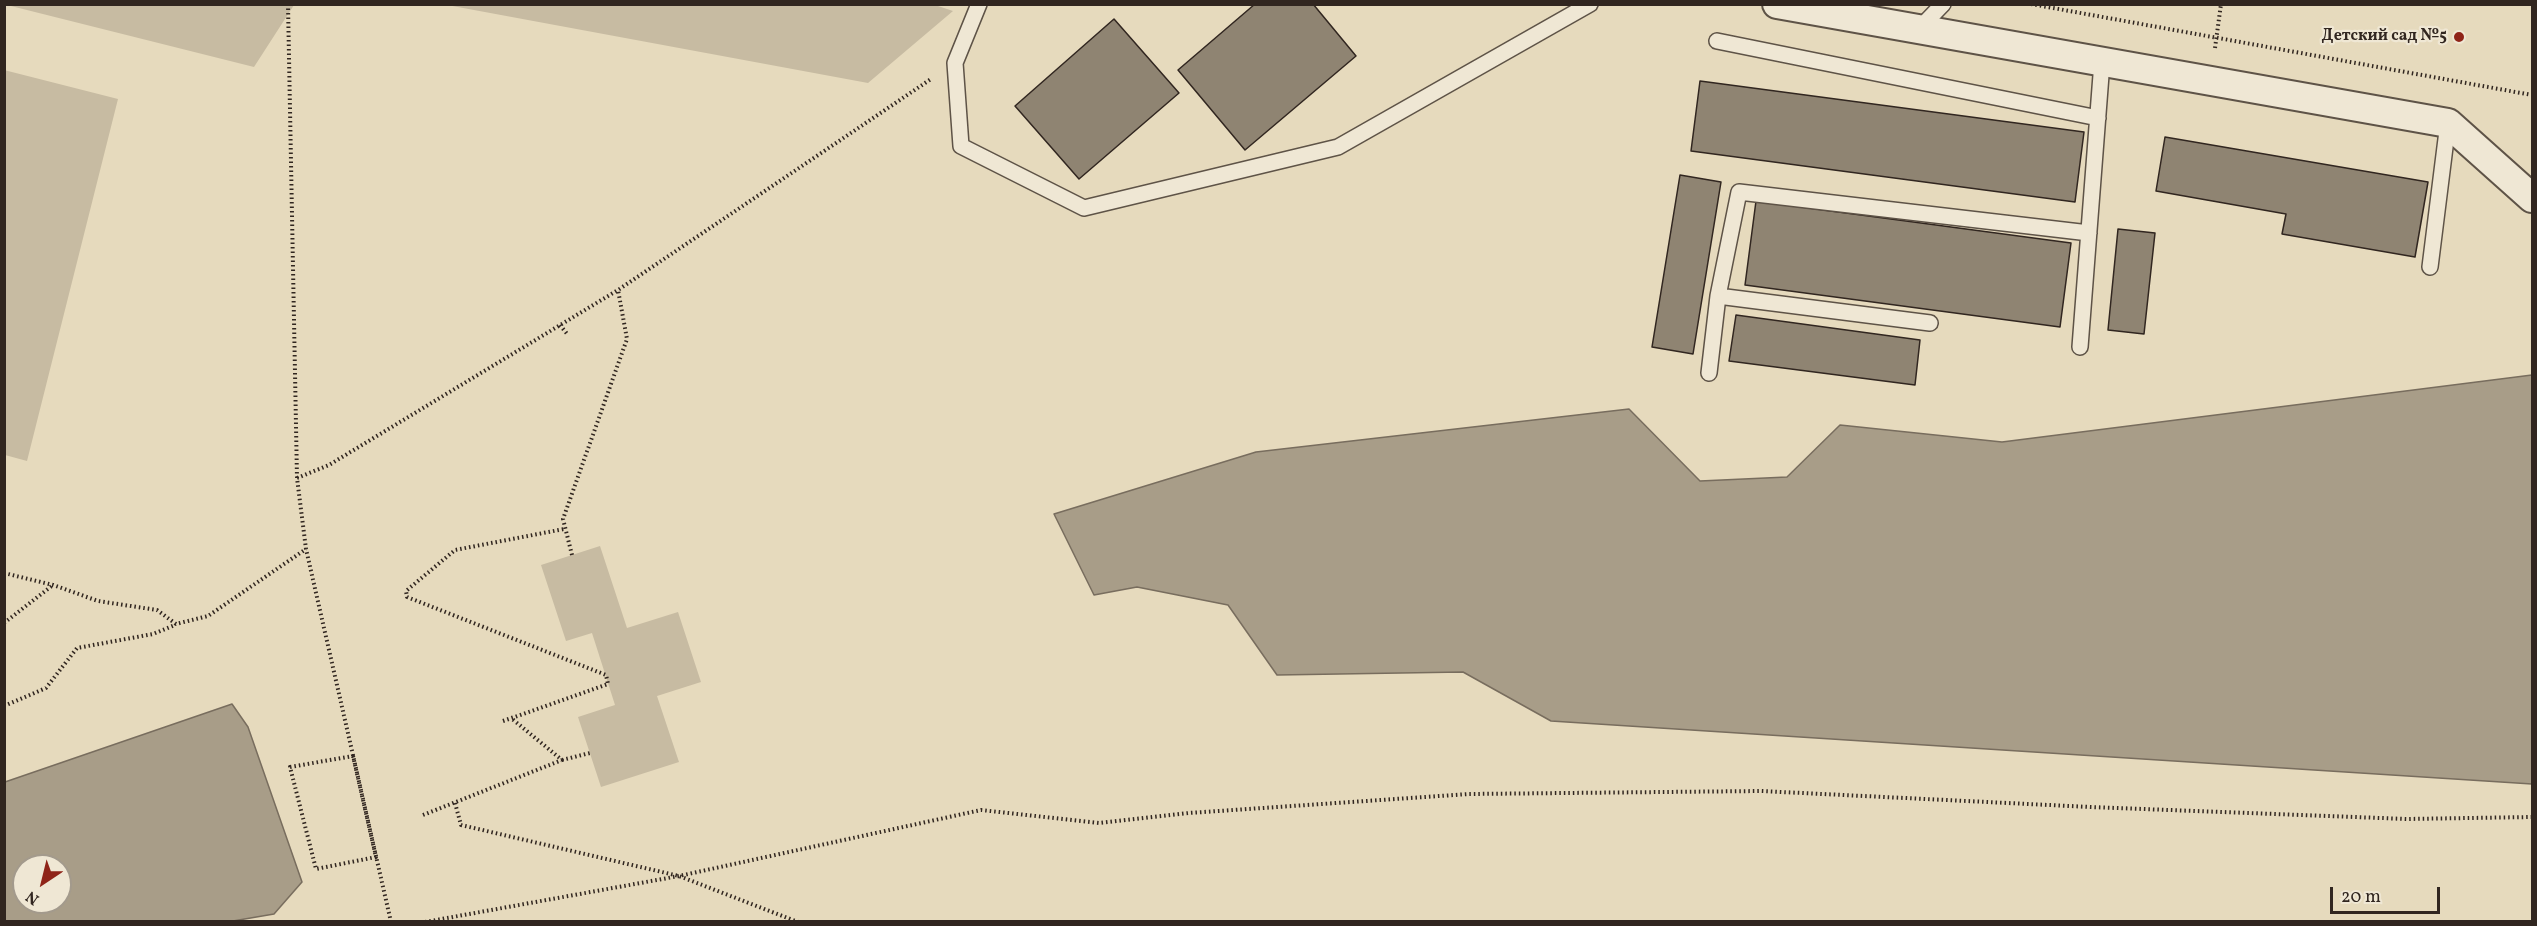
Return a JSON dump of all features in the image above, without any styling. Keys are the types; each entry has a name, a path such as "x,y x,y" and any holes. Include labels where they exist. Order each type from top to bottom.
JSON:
{"street":[{"path":"1777,4 2448,123 2532,198"}],"lane":[{"path":"979,4 955,63 961,146 1084,208 1338,147 1590,4"},
{"path":"1919,29 1943,4"},
{"path":"1717,41 2098,118"},
{"path":"2080,347 2102,62"},
{"path":"2430,267 2448,123"},
{"path":"1708,373 1718,296 1739,192 2089,233"},
{"path":"1718,296 1930,323"}],"path":[{"path":"288,4 297,478 306,549 391,921"},
{"path":"2031,4 2532,95"},
{"path":"2210,80 2221,4"},
{"path":"297,478 329,465 618,290 955,63"},
{"path":"572,555 562,519 627,339 618,290"},
{"path":"560,325 568,335"},
{"path":"502,721 609,684 606,675 407,597 406,591 455,550 564,529"},
{"path":"5,706 46,688 77,648 153,634 176,624 208,616 306,549"},
{"path":"4,573 53,585 98,601 157,610 176,624"},
{"path":"4,623 53,585"},
{"path":"511,718 562,760"},
{"path":"423,815 562,760 590,753"},
{"path":"353,756 290,767 316,869 376,857"},
{"path":"425,921 679,876 981,810 1099,823 1189,813 1469,794 1761,791 2407,819 2532,817"},
{"path":"455,803 461,825 679,876 798,921"}],"shaded area":[{"path":"932,4 953,11 868,83 447,5"},
{"path":"7,5 294,5 254,67"},
{"path":"4,70 118,99 27,461 5,455"},
{"path":"2532,375 2532,784 1551,721 1463,672 1277,675 1228,605 1137,587 1094,595 1054,514 1256,452 1629,409 1700,481 1787,477 1840,425 2002,442"},
{"path":"600,546 627,628 678,612 701,682 657,696 679,762 601,787 578,717 615,705 592,633 566,641 541,565"},
{"path":"232,704 248,727 302,882 274,914 233,921 5,921 5,782"}],"building":[{"path":"1255,4 1313,4 1356,56 1245,150 1178,70"},
{"path":"1114,19 1179,93 1079,179 1015,106"},
{"path":"1700,81 2084,132 2075,202 1691,151"},
{"path":"2165,137 2428,182 2415,257 2282,234 2286,214 2156,191"},
{"path":"1680,175 1721,182 1693,354 1652,347"},
{"path":"1756,201 2071,243 2060,327 1745,285"},
{"path":"2118,229 2155,233 2144,334 2108,330"},
{"path":"1736,315 1920,340 1915,385 1729,361"}],"place":[{"name":"Детский сад №5","path":"2459,37"}]}
